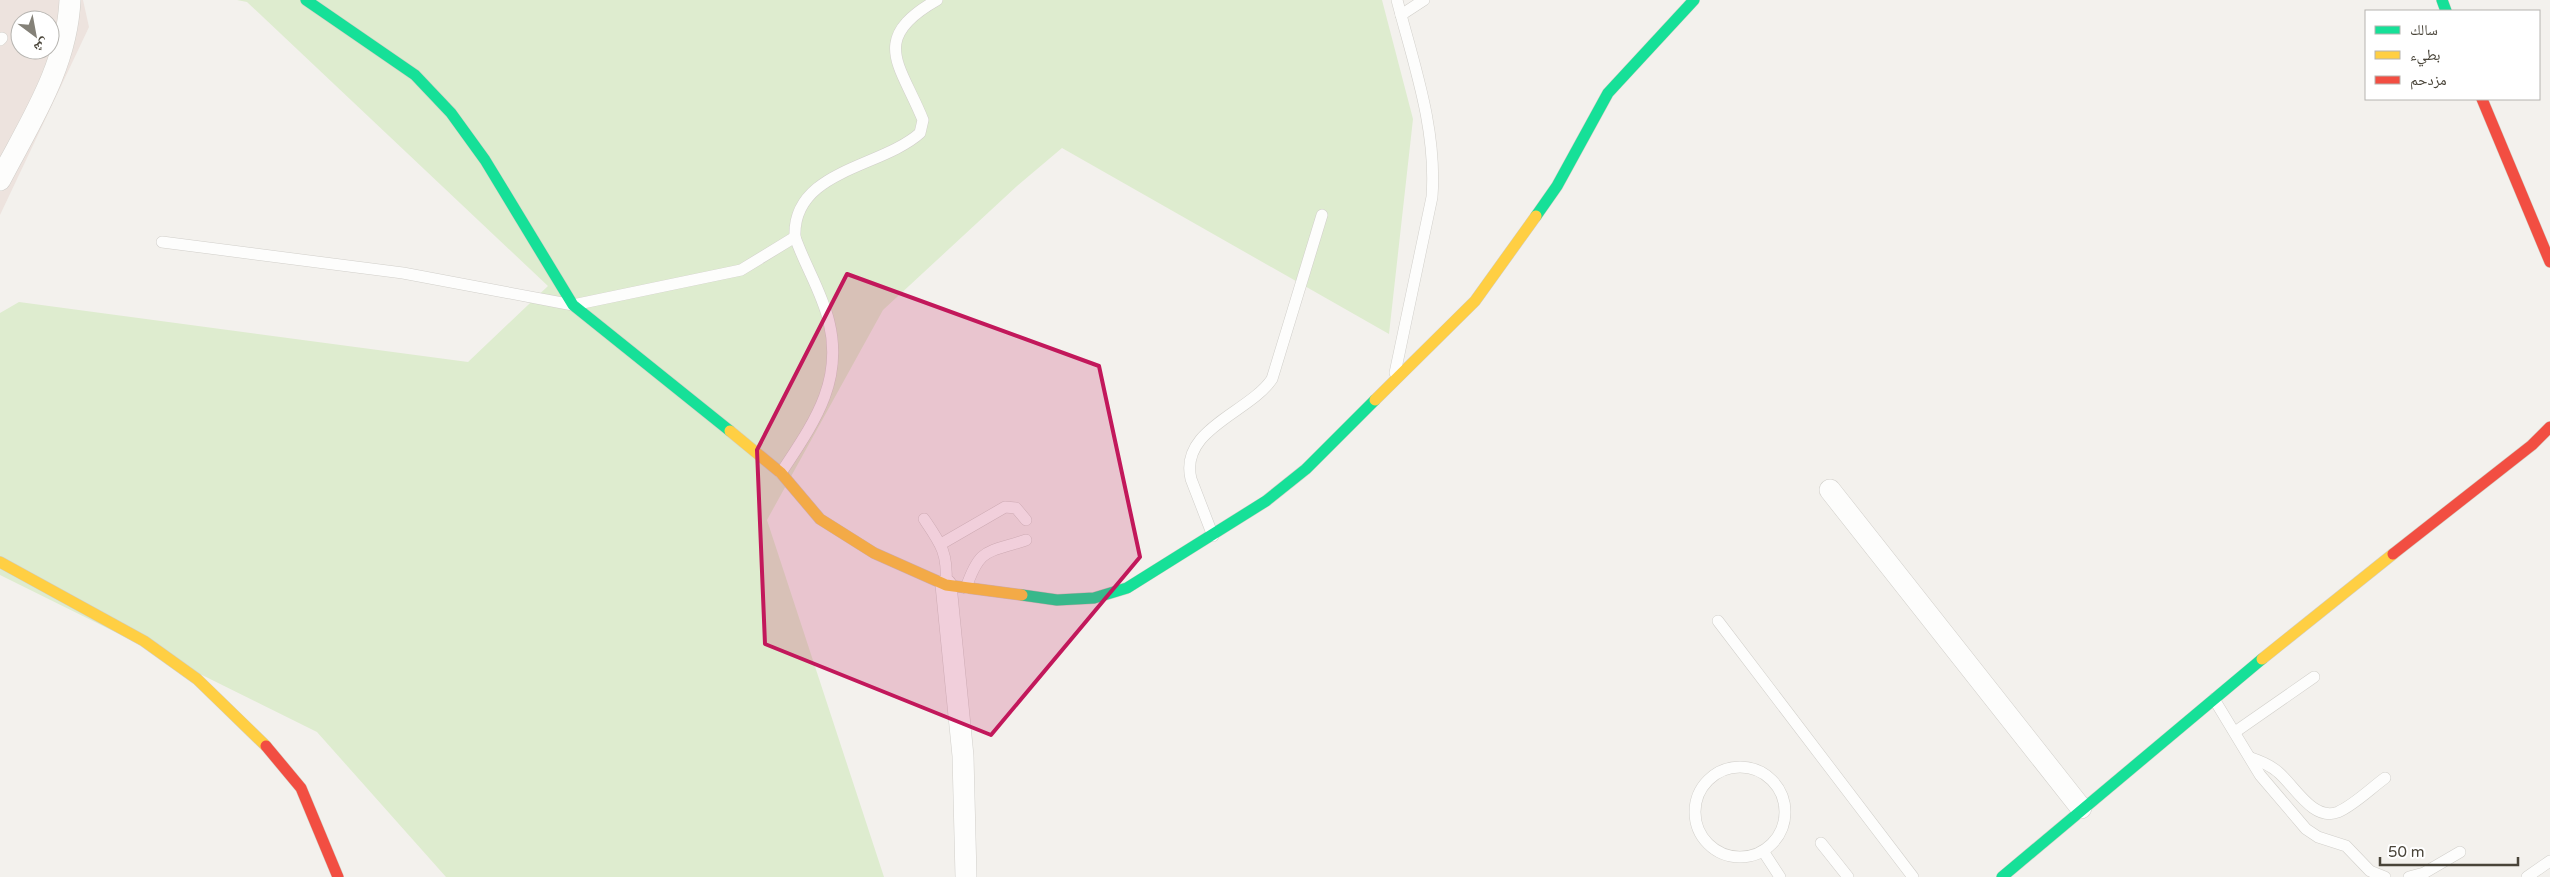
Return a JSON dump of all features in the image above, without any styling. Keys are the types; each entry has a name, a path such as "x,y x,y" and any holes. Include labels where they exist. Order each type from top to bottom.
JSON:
{"street":[{"path":"0,180 58,68 64,46 70,0"},
{"path":"306,0 415,75 451,113 467,133 512,203 573,305 781,473 805,504 826,523 874,553 956,587 1057,600 1094,598 1127,588 1213,536 1266,501 1306,469 1394,379 1442,335 1475,301 1503,265 1557,186 1608,93 1694,0"},
{"path":"2482,100 2550,262"},
{"path":"2002,877 2081,808 2357,580 2541,443 2550,427"},
{"path":"1830,490 2081,808"},
{"path":"0,562 144,641 197,679 241,719 278,758 301,788 338,877"},
{"path":"956,587 966,877"}],"lane":[{"path":"781,473 825,400 832,368 829,322 795,237 794,225 799,208 810,193 827,182 914,138 922,129 923,120 902,76 896,51 898,35 910,17 937,0"},
{"path":"1394,379 1432,197 1434,168 1427,117 1397,0"},
{"path":"1401,15 1424,0"},
{"path":"1213,536 1191,479 1189,470 1192,450 1204,436 1258,394 1272,379 1322,215"},
{"path":"162,242 403,273 573,305 741,270 795,237"},
{"path":"941,544 1005,507 1016,508 1026,520"},
{"path":"924,518 941,544 956,587"},
{"path":"956,587 981,556 1026,540"},
{"path":"1718,621 1913,877"},
{"path":"2235,732 2314,677"},
{"path":"2214,699 2266,782 2306,829 2318,837 2346,846 2370,870 2385,877"},
{"path":"2250,758 2279,773 2314,809 2324,813 2340,810 2385,778"},
{"path":"1727,768 1749,768 1768,777 1779,789 1784,804 1783,826 1772,844 1763,851 1742,857 1731,856 1711,847 1701,835 1695,819 1697,798 1705,784 1717,773 1727,768"},
{"path":"1821,843 1848,877"},
{"path":"1763,851 1780,877"},
{"path":"2409,877 2424,872 2460,852"},
{"path":"2527,877 2550,861"}],"highlighted area":[{"path":"847,274 1099,366 1140,557 991,735 765,644 757,450"}],"shaded area":[{"path":"0,0 83,0 89,27 0,215"}],"green space":[{"path":"237,0 1382,0 1413,119 1389,334 1062,148 1017,186 883,310 767,520 884,877 446,877 317,732 0,575 0,313 19,302 468,362 548,286 247,2"}],"traffic: fast":[{"path":"306,0 415,75 451,113 485,160 573,305 730,431"},
{"path":"1536,216 1557,186 1608,93 1694,0"},
{"path":"2442,0 2446,10"},
{"path":"1022,595 1057,600 1094,598 1127,588 1266,501 1306,469 1375,400"},
{"path":"2002,877 2262,659"}],"traffic: slow":[{"path":"1375,400 1475,301 1536,216"},
{"path":"730,431 781,473 820,519 874,553 946,585 1022,595"},
{"path":"2262,659 2393,554"},
{"path":"0,562 144,641 197,679 266,746"}],"traffic: jam":[{"path":"2482,100 2550,262"},
{"path":"2393,554 2532,445 2550,427"},
{"path":"266,746 301,788 338,877"}]}
